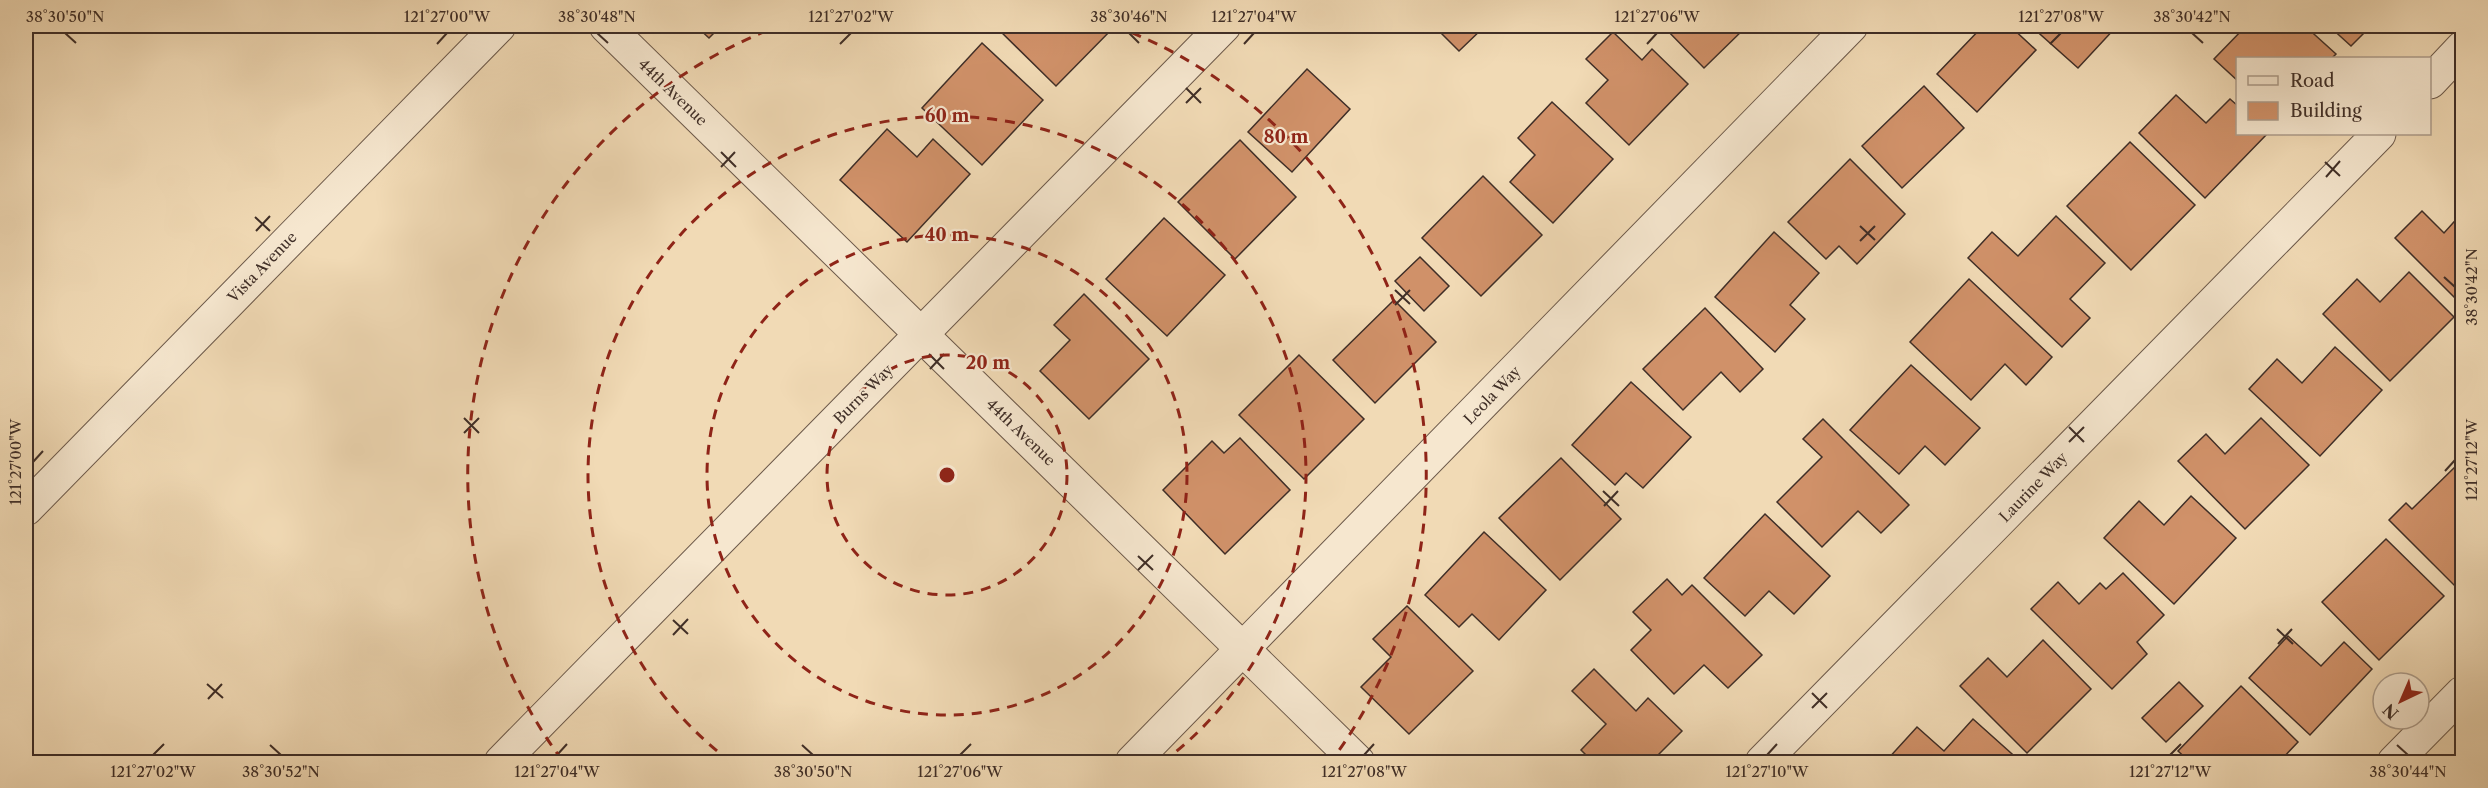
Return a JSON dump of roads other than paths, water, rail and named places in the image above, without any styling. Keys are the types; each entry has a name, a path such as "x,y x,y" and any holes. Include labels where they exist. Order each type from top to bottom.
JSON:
{"street":[{"name":"Vista Avenue","path":"26,509 499,26"},
{"name":"44th Avenue","path":"606,26 1358,762"},
{"name":"Burns Way","path":"501,762 1224,26"},
{"name":"Leola Way","path":"1132,762 1244,650 1851,26"},
{"path":"2431,81 2463,48"},
{"name":"Laurine Way","path":"1762,762 2378,135"},
{"path":"2394,762 2463,693"}]}
